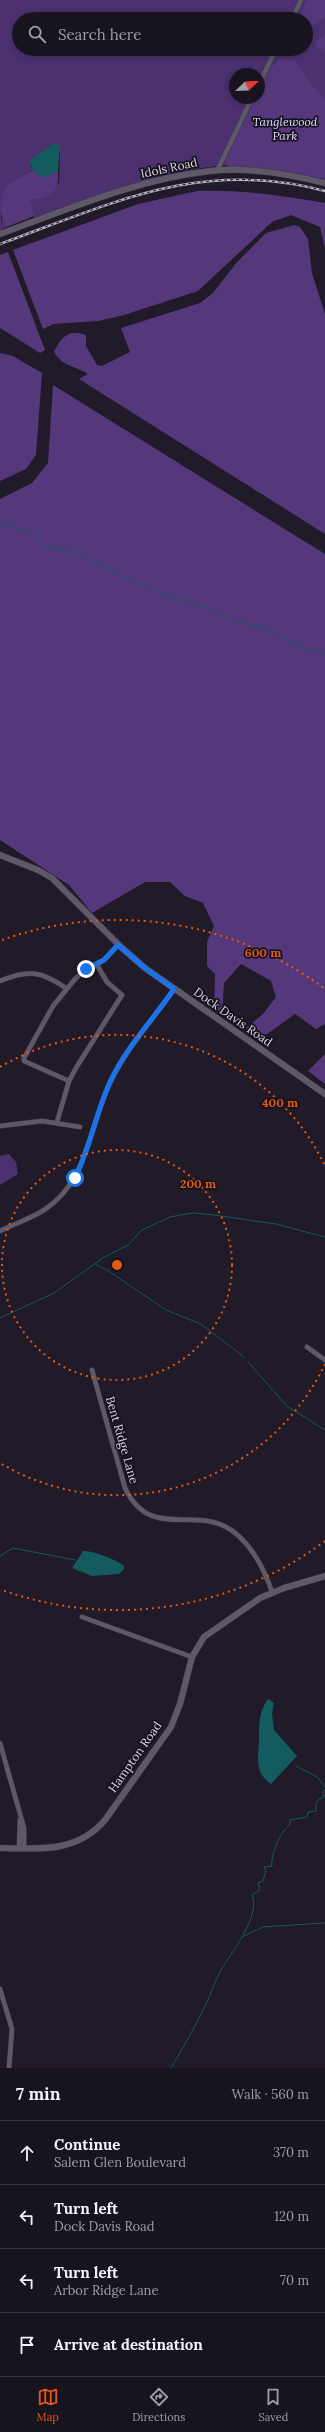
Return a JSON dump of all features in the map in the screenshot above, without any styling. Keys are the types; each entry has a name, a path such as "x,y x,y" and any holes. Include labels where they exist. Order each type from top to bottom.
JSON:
{"street":[{"path":"295,12 301,0"},
{"path":"265,72 273,56"},
{"path":"217,171 249,104"},
{"name":"Idols Road","path":"0,234 79,205 162,178 217,171 288,174 325,183"},
{"name":"Dock Davis Road","path":"0,855 38,870 52,878 118,945 145,968 325,1094"},
{"path":"69,1081 24,1061 24,1058 37,1032 67,989 86,969 97,965 118,945"},
{"path":"56,1122 69,1081 122,995 106,982 97,965"},
{"path":"0,981 15,975 36,973 53,979 67,989"},
{"path":"0,1231 43,1210 70,1185 86,1154 106,1091 118,1066 128,1049 174,989"},
{"path":"0,1126 42,1121 80,1127"},
{"path":"307,1347 325,1360"},
{"name":"Bent Ridge Lane","path":"92,1370 125,1488 131,1500 156,1518 223,1525 236,1533 253,1553 272,1592"},
{"name":"Hampton Road","path":"0,1848 52,1849 67,1846 83,1839 99,1827 171,1727 180,1704 192,1657 199,1643 210,1632 252,1602 272,1592 325,1576"},
{"path":"82,1617 192,1657"},
{"path":"0,1743 15,1792 20,1820 22,1849"},
{"path":"0,1989 12,2029 9,2068"}],"green space":[{"path":"0,0 325,0 325,177 301,172 241,165 193,169 124,187 34,219 31,200 59,183 60,152 47,151 37,156 30,164 33,170 6,185 1,218 4,228 0,231"},
{"path":"307,0 325,0 325,17 313,25 313,12 301,12"},
{"path":"325,35 325,52 316,47 315,42"},
{"name":"Tanglewood Park","path":"282,58 295,61 310,83 325,100 325,179 279,171 228,167 226,162 231,144 252,104 265,104 265,77 273,65"},
{"path":"33,170 43,177 58,171 57,185 53,193 31,200 34,216 4,228 2,206 6,185"},
{"path":"197,191 230,191 325,203 325,248 320,227 291,215 272,222 198,291 124,315 98,321 53,324 43,329 13,250 138,204"},
{"path":"294,225 300,227 308,239 312,273 325,314 325,534 79,379 88,374 65,363 57,357 54,352 62,338 70,334 80,333 86,335 86,346 97,365 102,366 130,352 121,328 200,303 213,293 237,262 266,233"},
{"path":"8,252 45,350 40,353 0,328 0,255"},
{"path":"0,353 13,356 42,373 36,455 26,469 0,481"},
{"path":"53,385 325,554 325,1024 316,1029 295,1014 260,1039 246,1028 263,1014 276,997 271,981 241,964 224,983 222,1014 214,1009 215,974 207,966 207,942 214,926 203,903 185,896 170,882 145,882 92,913 69,885 0,840 0,499 32,483 48,463"},
{"path":"325,1054 325,1084 308,1071"},
{"path":"9,1154 16,1162 18,1174 0,1185 0,1156"}],"shaded area":[{"path":"54,143 60,146 58,171 43,178 33,170 29,161"},
{"path":"83,1551 92,1552 110,1558 124,1566 124,1569 119,1574 92,1576 72,1568"},
{"path":"268,1699 274,1703 272,1714 274,1730 297,1756 271,1784 265,1779 259,1769 258,1763 260,1717"}],"waterway":[{"path":"0,523 34,533 46,546 80,553 109,570 168,596 210,609 240,623 262,626 281,638 310,650 325,653"},
{"path":"0,1318 54,1293 103,1258 128,1245 142,1230 170,1217 192,1213 214,1215 276,1224 325,1237"},
{"path":"96,1265 107,1270 166,1310 201,1324 244,1357"},
{"path":"248,1362 287,1406 325,1430"},
{"path":"0,1556 13,1548 75,1560"},
{"path":"296,1766 317,1777 325,1787"},
{"path":"324,1796 323,1792 325,1790"},
{"path":"171,2068 197,2022 221,1970 244,1934 249,1923 254,1904 252,1895 260,1890 258,1883 263,1881 266,1870 264,1867 272,1866 274,1850 283,1832 290,1825 290,1820 307,1817 308,1812 316,1811 316,1802 325,1795"},
{"path":"242,1937 263,1927 325,1923"}],"railway":[{"path":"0,244 120,201 159,190 198,182 238,180 280,182 325,191"}],"route":[{"path":"75,1178 86,1154 110,1081 128,1049 159,1011 174,989 145,968 118,945 104,960 97,965 86,969"}]}
